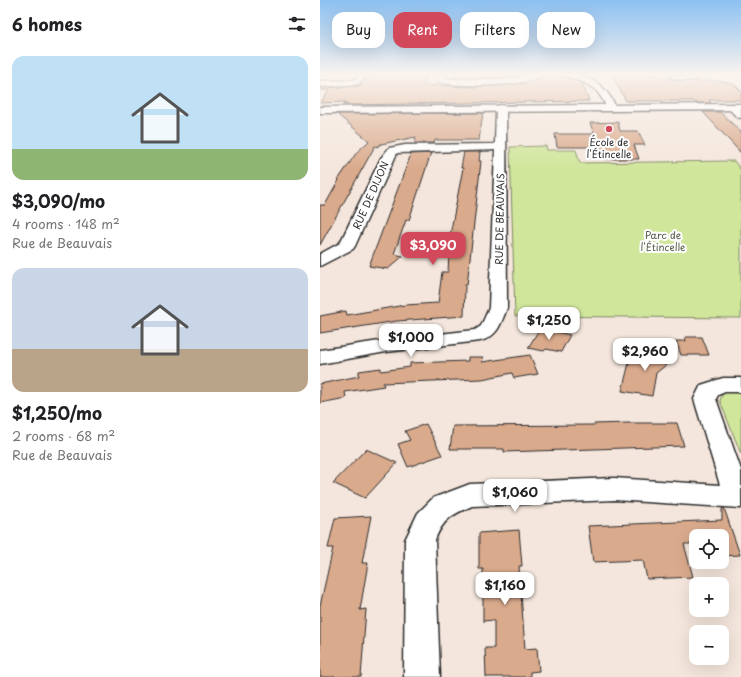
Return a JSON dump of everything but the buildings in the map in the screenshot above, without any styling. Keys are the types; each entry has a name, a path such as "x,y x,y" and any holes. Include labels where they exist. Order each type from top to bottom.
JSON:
{"street":[{"path":"320,110 737,107 741,115"},
{"name":"RUE DE BEAUVAIS","path":"320,357 430,339 468,337 480,335 489,329 498,308 501,108"},
{"name":"RUE DE DIJON","path":"320,261 347,246 387,158 393,150 405,148 500,147"},
{"path":"422,677 420,540 428,521 443,506 470,495 614,489 664,490 739,497 705,400 709,390 723,385 741,384"}],"green space":[{"name":"Parc de l'Étincelle","path":"546,146 547,150 576,150 580,163 734,161 741,170 741,318 515,316 510,147"},
{"path":"741,388 741,454 720,401 725,392"}],"place":[{"name":"École de l'Étincelle","path":"609,129"}]}
